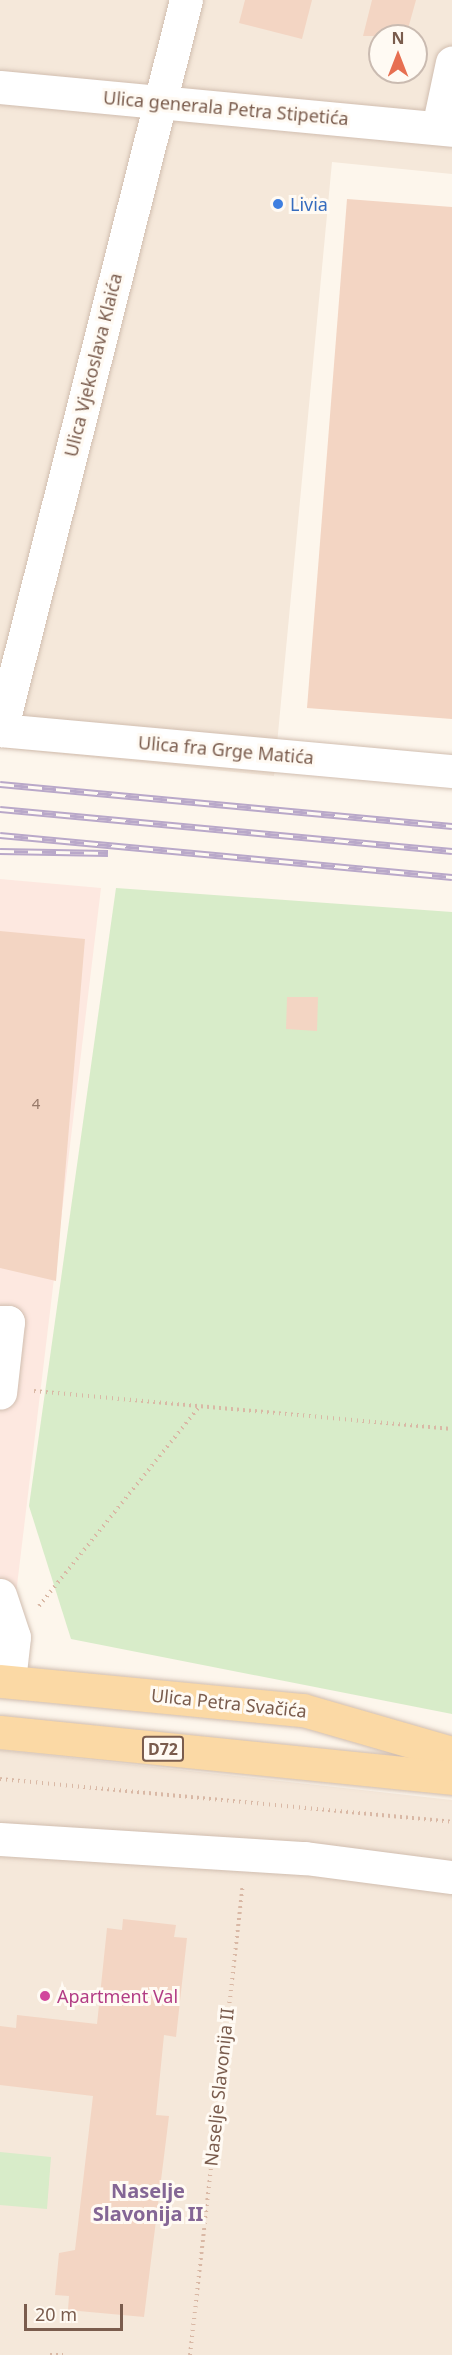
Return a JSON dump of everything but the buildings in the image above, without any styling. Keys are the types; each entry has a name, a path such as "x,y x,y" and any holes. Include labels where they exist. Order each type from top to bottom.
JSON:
{"main road":[{"name":"Ulica Petra Svačića","path":"5,1681 303,1710 452,1753"},
{"name":"D72","path":"0,1732 452,1778"}],"street":[{"name":"Ulica Vjekoslava Klaića","path":"0,730 186,0"},
{"path":"445,129 452,62"},
{"name":"Ulica generala Petra Stipetića","path":"0,87 445,129"},
{"name":"Ulica fra Grge Matića","path":"0,730 452,771"},
{"path":"0,1322 8,1322 0,1393"},
{"path":"0,1595 14,1637 5,1681"},
{"path":"0,1839 245,1855 452,1877"}],"path":[{"path":"0,1388 452,1429"},
{"path":"14,1637 200,1406"},
{"path":"0,1779 452,1822"},
{"name":"Naselje Slavonija II","path":"190,2355 245,1855"},
{"path":"50,2355 63,2355"}],"shaded area":[{"path":"0,0 452,0 452,174 332,162 274,776 0,748"},
{"path":"0,879 101,888 12,1627 0,1626"},
{"path":"0,1750 452,1800 452,2355 0,2355"}],"green space":[{"path":"116,888 452,912 452,1714 71,1639 29,1506"},
{"path":"0,2152 51,2157 47,2209 0,2205"}],"railway":[{"path":"0,784 452,826"},
{"path":"0,809 452,851"},
{"path":"0,835 452,877"},
{"path":"0,851 108,853"}],"place":[{"name":"Livia","path":"278,204"},
{"name":"Apartment Val","path":"45,1996"}],"district":[{"name":"Naselje Slavonija II","path":"148,2202"}]}
